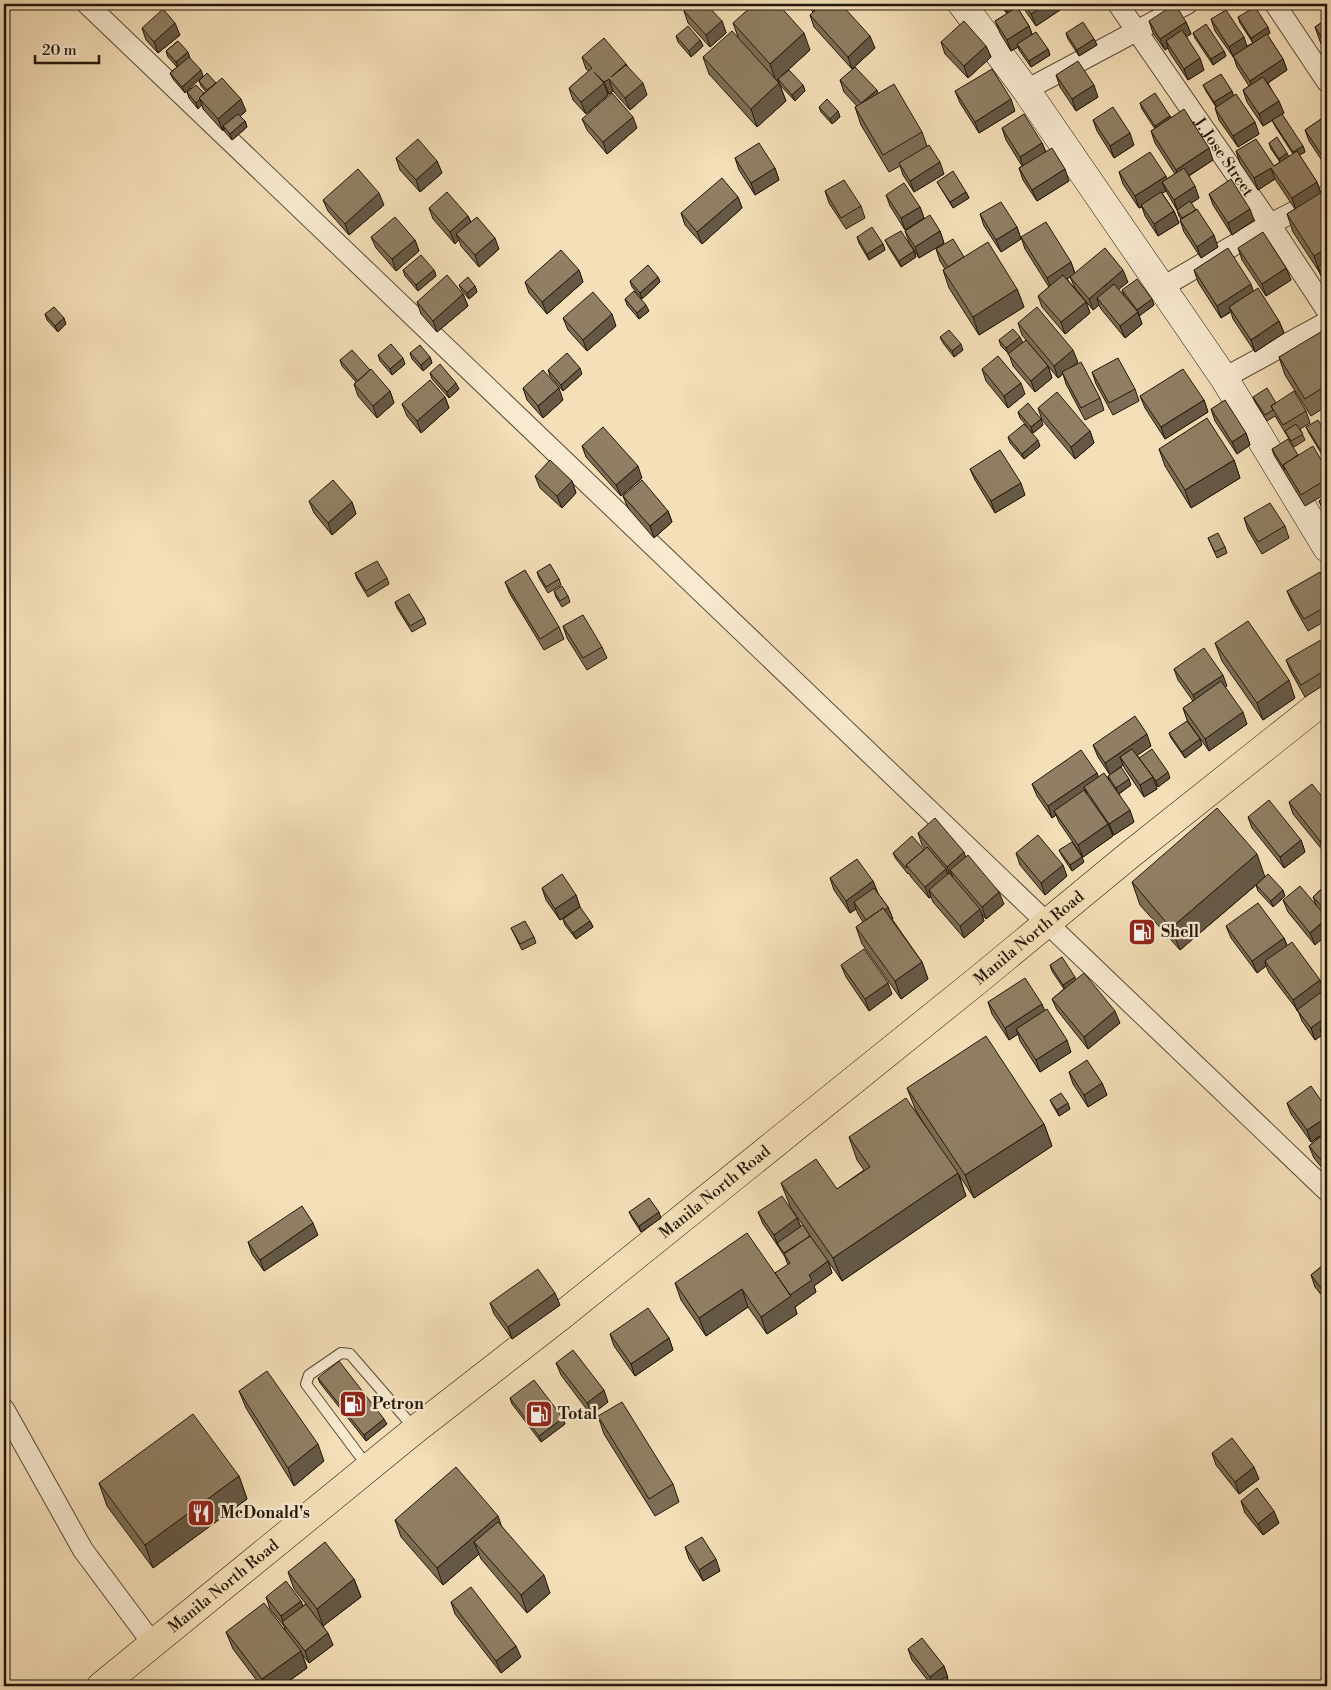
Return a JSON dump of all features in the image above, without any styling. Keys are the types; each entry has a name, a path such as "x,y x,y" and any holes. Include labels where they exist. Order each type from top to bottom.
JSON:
{"highway":[{"name":"Manila North Road","path":"101,1686 416,1429 561,1316 1327,698"}],"main road":[{"path":"962,4 1026,90 1224,378 1318,510 1327,548"}],"street":[{"path":"87,4 1327,1191"},
{"name":"J. Jose Street","path":"1118,4 1138,30 1327,311"},
{"path":"1026,90 1186,4"},
{"path":"1275,4 1327,82"},
{"path":"1162,288 1270,224 1327,195"},
{"path":"1224,378 1327,322"},
{"path":"4,1409 83,1550 153,1644"}],"lane":[{"path":"368,1468 306,1384 309,1375 341,1353 350,1354 416,1429"}],"building":[{"path":"692,4 706,4 722,21 706,35 684,11"},
{"path":"754,4 778,4 804,33 770,64 733,23"},
{"path":"822,4 841,4 870,36 848,57 810,15"},
{"path":"1002,4 1015,4 1006,9"},
{"path":"1024,4 1047,4 1031,14"},
{"path":"1175,4 1186,22 1160,39 1149,21"},
{"path":"1017,7 1029,26 1007,40 995,21"},
{"path":"1255,7 1268,27 1251,38 1238,17"},
{"path":"163,9 175,23 154,42 142,28"},
{"path":"1226,10 1244,37 1229,47 1211,19"},
{"path":"1327,19 1327,46 1315,27"},
{"path":"964,21 986,46 964,66 941,42"},
{"path":"1083,22 1094,39 1077,50 1066,33"},
{"path":"1206,24 1224,51 1211,59 1193,33"},
{"path":"688,26 700,40 689,51 676,36"},
{"path":"1182,30 1200,58 1184,69 1166,41"},
{"path":"732,31 779,83 751,109 703,57"},
{"path":"1036,32 1048,49 1029,61 1017,44"},
{"path":"1267,34 1283,59 1250,81 1233,56"},
{"path":"604,38 626,64 611,77 626,65 643,83 625,98 609,79 604,82 594,72 604,83 581,102 569,88 592,68 582,57"},
{"path":"178,41 188,52 176,62 166,51"},
{"path":"189,57 201,70 182,87 170,73"},
{"path":"1078,61 1094,85 1072,99 1056,75"},
{"path":"855,67 877,90 861,103 840,80"},
{"path":"992,69 1011,99 975,122 955,91"},
{"path":"789,70 803,85 792,95 778,79"},
{"path":"207,73 216,83 207,90 199,81"},
{"path":"1221,74 1232,91 1214,102 1203,85"},
{"path":"1263,77 1279,101 1259,114 1243,90"},
{"path":"222,78 241,99 218,119 199,98"},
{"path":"894,84 922,132 883,155 855,107"},
{"path":"196,85 204,93 196,103 187,92"},
{"path":"612,93 633,117 603,142 582,119"},
{"path":"1155,93 1170,116 1155,126 1140,103"},
{"path":"1236,94 1255,122 1233,136 1215,108"},
{"path":"827,99 838,111 830,119 819,107"},
{"path":"1113,107 1130,133 1110,146 1093,120"},
{"path":"1184,109 1209,148 1176,170 1151,131"},
{"path":"238,114 245,121 230,134 223,126"},
{"path":"1024,114 1042,143 1020,157 1002,128"},
{"path":"1282,114 1303,146 1293,152 1272,120"},
{"path":"1327,115 1327,163 1305,130"},
{"path":"1277,137 1287,153 1279,159 1269,143"},
{"path":"418,139 437,161 416,180 396,158"},
{"path":"1256,139 1274,166 1297,151 1317,182 1292,198 1271,168 1254,178 1236,151"},
{"path":"759,143 775,168 751,183 735,158"},
{"path":"929,145 940,162 910,181 899,163"},
{"path":"1052,148 1065,169 1032,190 1019,168"},
{"path":"1150,152 1166,176 1135,196 1119,172"},
{"path":"1184,168 1195,186 1174,200 1162,182"},
{"path":"358,169 379,193 345,224 323,200"},
{"path":"953,171 966,192 950,202 937,182"},
{"path":"722,178 738,197 697,232 681,213"},
{"path":"1231,179 1250,209 1228,223 1209,194"},
{"path":"844,180 861,206 841,218 825,191"},
{"path":"904,183 920,207 901,218 886,195"},
{"path":"1325,190 1327,193 1327,248 1314,256 1287,214"},
{"path":"447,192 468,216 450,232 429,208"},
{"path":"1161,192 1174,211 1154,224 1141,205"},
{"path":"1190,201 1196,210 1182,218 1177,210"},
{"path":"1001,202 1017,227 996,240 980,214"},
{"path":"1197,209 1214,235 1197,247 1180,220"},
{"path":"930,215 940,231 915,247 905,231"},
{"path":"395,217 415,240 392,259 371,237"},
{"path":"477,217 495,238 475,255 456,234"},
{"path":"1046,222 1071,262 1047,278 1021,237"},
{"path":"872,227 883,244 867,254 857,237"},
{"path":"901,231 914,251 899,261 885,240"},
{"path":"1263,232 1286,268 1262,284 1238,248"},
{"path":"953,239 964,257 948,267 936,249"},
{"path":"988,242 1017,289 973,317 943,270"},
{"path":"1105,248 1123,270 1089,299 1070,277"},
{"path":"1228,248 1251,284 1217,306 1194,270"},
{"path":"561,250 579,270 542,302 525,282"},
{"path":"421,255 434,270 416,285 403,270"},
{"path":"1327,261 1327,282 1318,267"},
{"path":"648,265 658,277 640,293 630,281"},
{"path":"447,275 463,294 433,321 417,302"},
{"path":"1063,275 1086,302 1061,322 1038,296"},
{"path":"468,277 475,286 467,293 459,285"},
{"path":"1137,279 1152,299 1137,310 1122,290"},
{"path":"1114,284 1138,312 1120,326 1097,298"},
{"path":"1258,288 1279,321 1251,340 1229,307"},
{"path":"634,291 646,305 637,313 625,299"},
{"path":"593,292 612,314 583,340 563,318"},
{"path":"54,307 64,318 55,326 45,314"},
{"path":"1037,307 1073,350 1054,366 1018,323"},
{"path":"1013,329 1020,337 1006,348 999,340"},
{"path":"949,330 961,344 952,351 940,337"},
{"path":"1324,330 1327,335 1327,385 1305,399 1279,357"},
{"path":"1026,340 1048,366 1031,381 1008,354"},
{"path":"391,344 403,358 390,369 378,355"},
{"path":"420,345 430,357 421,365 410,353"},
{"path":"352,350 370,370 358,381 340,360"},
{"path":"567,353 580,368 561,385 548,370"},
{"path":"998,356 1021,383 1004,396 982,369"},
{"path":"1118,358 1135,389 1109,403 1092,372"},
{"path":"1081,362 1100,398 1081,408 1062,372"},
{"path":"440,364 456,383 447,392 430,373"},
{"path":"371,369 390,391 373,406 354,384"},
{"path":"1183,369 1204,400 1161,427 1140,396"},
{"path":"543,370 559,388 538,406 523,388"},
{"path":"430,380 445,397 417,421 402,404"},
{"path":"1267,388 1276,403 1271,406 1273,410 1265,415 1253,397"},
{"path":"1294,391 1306,411 1283,425 1271,406"},
{"path":"1057,392 1090,431 1071,447 1038,408"},
{"path":"1225,400 1246,433 1232,442 1211,409"},
{"path":"1028,403 1041,419 1031,427 1018,412"},
{"path":"1327,407 1327,419 1322,411"},
{"path":"1207,418 1234,460 1185,490 1159,449"},
{"path":"1318,420 1327,435 1327,448 1322,452 1306,427"},
{"path":"1024,424 1038,440 1022,454 1008,437"},
{"path":"1296,424 1303,434 1291,441 1285,431"},
{"path":"603,427 638,466 616,485 582,446"},
{"path":"1288,439 1298,455 1283,465 1285,470 1272,449"},
{"path":"1313,446 1327,470 1327,479 1301,495 1283,465"},
{"path":"1000,450 1021,483 991,501 970,469"},
{"path":"550,460 572,481 557,496 535,476"},
{"path":"333,480 352,502 328,523 309,501"},
{"path":"642,480 668,511 650,526 623,496"},
{"path":"1327,496 1327,514 1319,501"},
{"path":"1270,503 1285,526 1258,542 1244,518"},
{"path":"1218,533 1225,547 1215,552 1208,538"},
{"path":"377,561 387,578 366,591 355,573"},
{"path":"550,564 559,579 546,587 537,572"},
{"path":"525,570 559,627 540,639 505,582"},
{"path":"1320,572 1327,583 1327,606 1304,619 1287,591"},
{"path":"562,586 568,596 560,601 554,591"},
{"path":"409,594 424,618 410,626 395,602"},
{"path":"583,615 602,647 583,658 563,626"},
{"path":"1248,621 1289,680 1257,703 1215,643"},
{"path":"1326,637 1327,669 1301,685 1286,660"},
{"path":"1204,648 1223,675 1193,695 1174,669"},
{"path":"1221,681 1243,712 1205,739 1183,708"},
{"path":"1135,716 1147,734 1105,763 1093,745"},
{"path":"1187,721 1200,739 1182,752 1169,733"},
{"path":"1132,749 1153,777 1140,785 1120,757"},
{"path":"1152,749 1168,772 1156,781 1139,758"},
{"path":"1081,750 1097,773 1048,806 1032,784"},
{"path":"1121,767 1129,779 1116,788 1108,776"},
{"path":"1104,773 1130,810 1109,824 1084,787"},
{"path":"1312,784 1327,803 1327,835 1320,841 1289,802"},
{"path":"1084,790 1108,824 1078,845 1054,811"},
{"path":"1269,800 1301,840 1280,857 1248,817"},
{"path":"1217,808 1257,854 1171,928 1132,882"},
{"path":"935,818 964,852 947,867 918,833"},
{"path":"1038,835 1063,865 1041,883 1016,853"},
{"path":"912,836 924,850 906,865 906,868 893,853"},
{"path":"1072,842 1082,857 1070,865 1059,850"},
{"path":"927,847 946,869 925,887 906,865"},
{"path":"968,855 999,892 982,907 950,870"},
{"path":"857,859 873,881 846,901 830,878"},
{"path":"949,873 980,909 960,926 929,890"},
{"path":"562,874 576,895 555,909 542,888"},
{"path":"1268,874 1283,890 1271,901 1256,885"},
{"path":"1327,884 1327,912 1313,897"},
{"path":"1300,886 1327,918 1310,933 1283,900"},
{"path":"874,888 888,907 885,910 883,908 866,920 854,902"},
{"path":"1258,903 1284,938 1252,961 1226,926"},
{"path":"580,907 590,921 573,933 563,919"},
{"path":"883,908 922,962 895,981 856,927"},
{"path":"525,921 534,937 520,944 511,928"},
{"path":"1292,942 1320,980 1293,1000 1265,961"},
{"path":"864,949 888,983 865,999 841,965"},
{"path":"1062,957 1075,977 1063,985 1050,965"},
{"path":"1084,973 1115,1011 1084,1037 1052,999"},
{"path":"1025,978 1042,1004 1005,1028 988,1002"},
{"path":"1324,990 1327,994 1327,1016 1311,1028 1297,1010"},
{"path":"1047,1009 1067,1040 1036,1060 1016,1029"},
{"path":"1327,1024 1327,1039 1320,1029"},
{"path":"986,1036 1044,1124 965,1175 907,1088"},
{"path":"1087,1060 1102,1083 1084,1095 1069,1072"},
{"path":"1311,1086 1327,1109 1327,1117 1307,1130 1287,1103"},
{"path":"1061,1093 1068,1103 1057,1110 1050,1100"},
{"path":"906,1098 958,1173 833,1258 781,1183 816,1159 837,1189 870,1167 849,1137"},
{"path":"1327,1131 1327,1167 1309,1146"},
{"path":"782,1196 797,1218 774,1235 758,1212"},
{"path":"649,1198 659,1212 639,1226 629,1212"},
{"path":"302,1206 313,1223 260,1260 248,1242"},
{"path":"803,1225 810,1236 784,1253 777,1243"},
{"path":"747,1233 791,1296 761,1317 742,1289 699,1318 675,1283"},
{"path":"810,1236 828,1261 809,1275 812,1280 790,1295 775,1273 790,1263 784,1254"},
{"path":"1327,1262 1327,1296 1311,1275"},
{"path":"538,1269 555,1293 508,1327 490,1303"},
{"path":"648,1308 669,1338 631,1364 610,1334"},
{"path":"573,1350 604,1390 587,1403 556,1363"},
{"name":"Petron","path":"339,1361 384,1419 364,1435 318,1378"},
{"path":"267,1371 318,1444 288,1468 239,1391"},
{"name":"Total","path":"534,1380 563,1418 539,1436 510,1398"},
{"path":"622,1402 673,1484 649,1499 598,1416"},
{"path":"193,1414 239,1476 145,1545 99,1483"},
{"path":"1232,1438 1254,1467 1235,1482 1212,1453"},
{"path":"456,1467 498,1516 437,1568 395,1520"},
{"path":"1257,1488 1274,1511 1258,1524 1241,1501"},
{"path":"498,1522 544,1575 521,1595 474,1542"},
{"path":"702,1537 716,1559 699,1570 685,1547"},
{"path":"325,1542 354,1579 317,1609 288,1572"},
{"path":"286,1581 301,1601 281,1616 266,1597"},
{"path":"471,1587 516,1646 496,1661 451,1602"},
{"path":"264,1603 301,1651 262,1679 226,1632"},
{"path":"306,1604 328,1633 305,1651 282,1622"},
{"path":"922,1638 944,1666 930,1677 908,1649"},
{"path":"945,1677 953,1686 933,1686"}],"place":[{"name":"Shell","path":"1142,932"},
{"name":"Petron","path":"353,1404"},
{"name":"Total","path":"539,1414"},
{"name":"McDonald's","path":"201,1513"}]}
